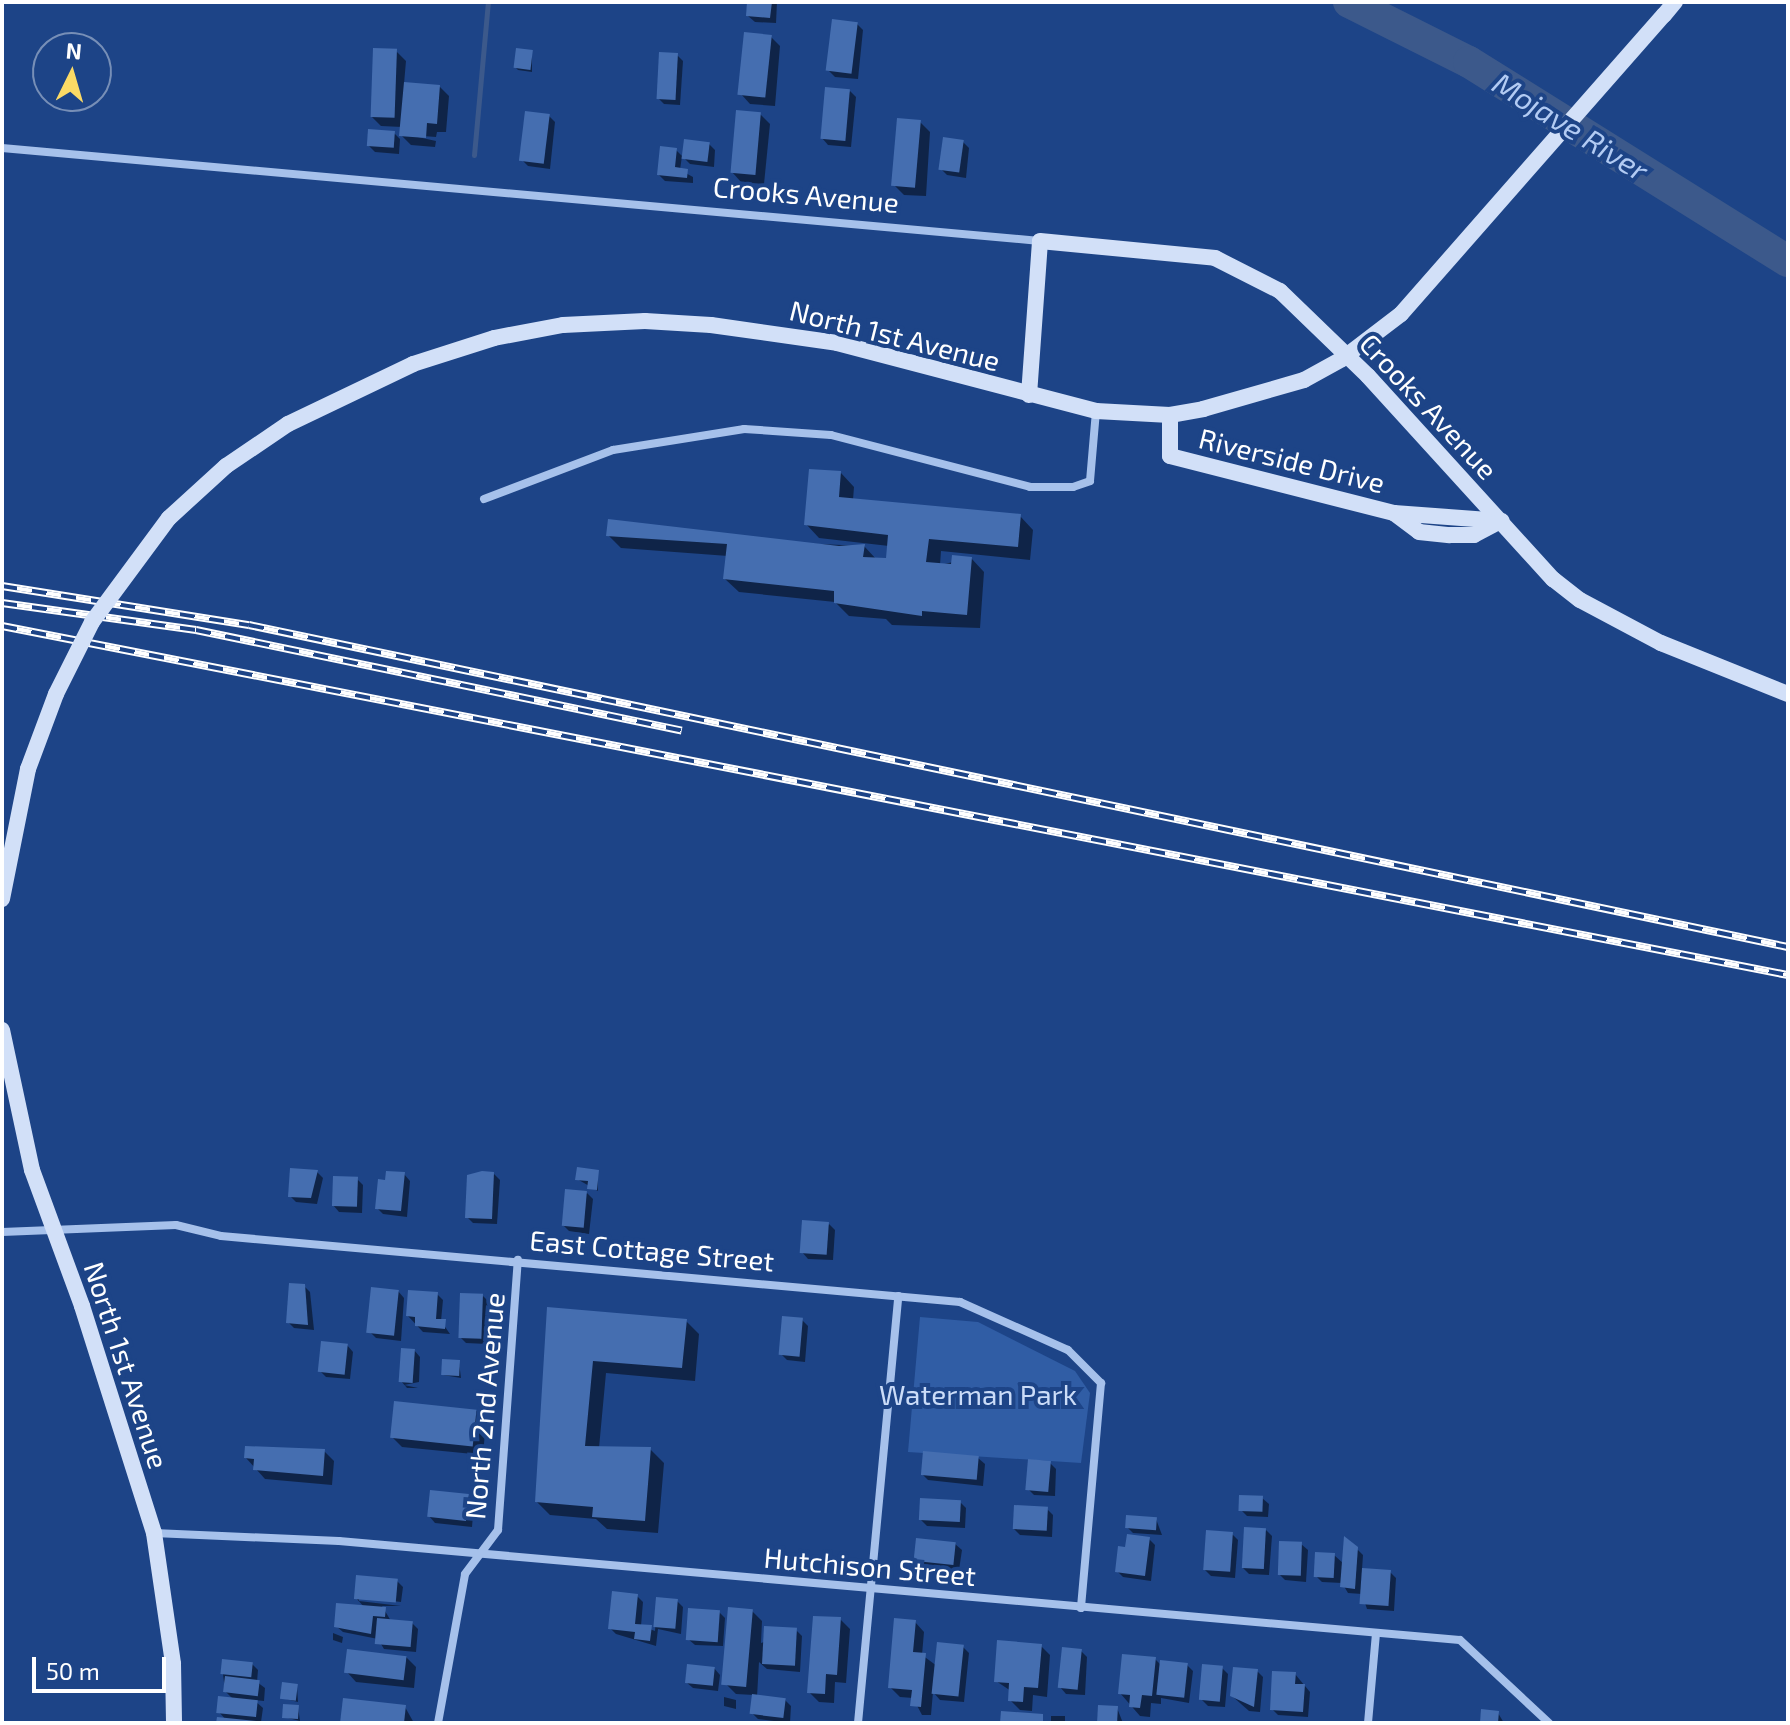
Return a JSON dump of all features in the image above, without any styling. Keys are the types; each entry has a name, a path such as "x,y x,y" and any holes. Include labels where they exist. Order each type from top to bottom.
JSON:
{"main road":[{"name":"North 1st Avenue","path":"2,899 28,769 56,694 92,622 169,518 226,466 288,424 413,364 494,338 563,325 631,322 711,325 837,343 1096,411 1170,415 1203,409 1304,380 1342,359 1401,314 1670,9"},
{"path":"1029,395 1040,241"},
{"name":"Crooks Avenue","path":"1040,241 1215,258 1280,291 1368,376 1502,521"},
{"name":"Riverside Drive","path":"1170,415 1170,456 1394,513 1419,532 1474,535 1502,521"},
{"path":"1502,521 1553,579 1615,621 1788,694"},
{"name":"North 1st Avenue","path":"2,1030 32,1170 82,1306 154,1533 173,1664 174,1723"}],"street":[{"name":"Crooks Avenue","path":"2,148 1040,241"},
{"path":"484,499 613,450 744,429 831,435 1030,487 1073,487 1090,481 1096,411"},
{"name":"East Cottage Street","path":"2,1232 176,1225 221,1236 518,1260 960,1302 1025,1327 1068,1350 1101,1383 1081,1608"},
{"name":"North 2nd Avenue","path":"438,1723 465,1574 498,1530 518,1260"},
{"path":"858,1723 898,1296"},
{"name":"Hutchison Street","path":"154,1533 482,1553 1460,1640 1549,1723"},
{"path":"1368,1723 1376,1633"}],"green space":[{"name":"Waterman Park","path":"920,1317 978,1322 1075,1371 1090,1393 1081,1463 908,1452"}],"building":[{"path":"747,2 772,2 770,18 746,16"},
{"path":"832,19 858,22 851,74 826,71"},
{"path":"744,32 772,35 765,98 737,95"},
{"path":"373,48 397,49 395,118 371,117"},
{"path":"516,48 533,50 530,70 514,68"},
{"path":"659,52 678,53 676,100 657,99"},
{"path":"404,82 440,85 437,124 427,123 426,138 399,136"},
{"path":"825,87 850,89 845,141 820,139"},
{"path":"736,110 761,112 755,175 731,173"},
{"path":"525,111 550,114 544,164 519,161"},
{"path":"897,118 921,120 915,188 891,186"},
{"path":"368,129 395,131 394,148 367,146"},
{"path":"943,137 964,140 959,173 938,170"},
{"path":"684,139 710,142 707,162 682,159"},
{"path":"660,146 677,148 675,167 688,169 687,178 657,175"},
{"path":"809,469 841,471 839,497 1021,514 1018,547 929,539 926,562 951,564 952,555 972,557 967,615 922,611 922,616 834,603 834,591 723,579 727,544 606,536 608,519 839,546 865,544 863,557 886,558 888,535 804,525"},
{"path":"577,1167 599,1170 597,1190 587,1189 588,1181 575,1180"},
{"path":"290,1168 318,1170 311,1198 288,1197"},
{"path":"386,1171 405,1172 401,1211 375,1209 378,1179 385,1180"},
{"path":"494,1172 492,1219 465,1218 467,1175"},
{"path":"333,1176 358,1177 357,1207 332,1206"},
{"path":"565,1189 587,1191 584,1228 562,1226"},
{"path":"802,1220 829,1222 827,1255 800,1253"},
{"path":"289,1283 305,1284 308,1325 286,1323"},
{"path":"371,1287 399,1290 394,1336 366,1333"},
{"path":"408,1290 438,1292 436,1319 446,1319 445,1329 415,1326 415,1317 406,1316"},
{"path":"460,1293 483,1294 481,1339 458,1338"},
{"path":"547,1307 687,1319 682,1368 593,1361 585,1446 651,1447 645,1521 592,1517 593,1507 535,1502"},
{"path":"782,1316 803,1318 800,1357 779,1355"},
{"path":"321,1341 348,1344 345,1375 318,1372"},
{"path":"401,1348 415,1349 413,1383 399,1382"},
{"path":"442,1359 460,1360 459,1376 441,1375"},
{"path":"394,1401 477,1410 473,1446 390,1438"},
{"path":"245,1446 325,1449 323,1476 253,1470 254,1459 244,1458"},
{"path":"923,1451 979,1456 977,1480 921,1475"},
{"path":"1028,1459 1051,1461 1048,1492 1025,1490"},
{"path":"430,1490 469,1494 466,1521 427,1517"},
{"path":"1239,1495 1263,1496 1262,1512 1238,1511"},
{"path":"920,1498 961,1500 960,1522 919,1520"},
{"path":"1014,1505 1048,1507 1047,1531 1013,1529"},
{"path":"1126,1515 1157,1517 1156,1530 1125,1528"},
{"path":"1244,1527 1266,1528 1264,1569 1242,1568"},
{"path":"1206,1530 1233,1532 1230,1572 1203,1570"},
{"path":"1127,1534 1150,1537 1145,1576 1115,1572 1118,1546 1125,1547"},
{"path":"1344,1536 1358,1547 1355,1589 1340,1587"},
{"path":"916,1538 956,1542 953,1565 914,1561"},
{"path":"1279,1541 1302,1542 1301,1576 1278,1575"},
{"path":"1315,1552 1335,1553 1334,1578 1314,1577"},
{"path":"1362,1568 1391,1570 1388,1606 1359,1604"},
{"path":"356,1575 398,1579 396,1603 354,1599"},
{"path":"612,1591 638,1594 635,1624 652,1625 650,1641 634,1639 635,1632 608,1629"},
{"path":"656,1597 678,1599 675,1629 653,1627"},
{"path":"336,1603 386,1607 385,1617 373,1616 371,1634 334,1627"},
{"path":"728,1607 753,1609 746,1687 721,1685"},
{"path":"688,1608 720,1610 718,1642 686,1640"},
{"path":"813,1616 841,1617 837,1675 826,1674 825,1694 807,1693"},
{"path":"377,1618 413,1621 411,1647 375,1644"},
{"path":"894,1618 916,1620 913,1652 926,1653 921,1707 910,1706 912,1690 888,1688"},
{"path":"764,1626 797,1628 795,1666 762,1664"},
{"path":"997,1640 1042,1644 1038,1688 1024,1687 1023,1702 1008,1701 1009,1683 994,1682"},
{"path":"937,1642 964,1645 958,1697 932,1694"},
{"path":"1062,1647 1082,1649 1078,1690 1058,1688"},
{"path":"347,1649 407,1656 404,1680 344,1673"},
{"path":"1122,1654 1156,1657 1152,1696 1142,1695 1140,1708 1129,1707 1130,1695 1118,1694"},
{"path":"222,1659 253,1662 251,1677 220,1674"},
{"path":"1160,1660 1188,1663 1184,1698 1156,1695"},
{"path":"687,1664 715,1667 713,1686 685,1683"},
{"path":"1202,1664 1223,1666 1220,1702 1199,1700"},
{"path":"1233,1667 1258,1669 1254,1707 1230,1696"},
{"path":"1272,1671 1296,1672 1295,1684 1305,1684 1303,1712 1270,1710"},
{"path":"225,1676 260,1680 258,1696 223,1692"},
{"path":"282,1682 298,1684 296,1701 280,1699"},
{"path":"752,1694 786,1698 783,1718 750,1714"},
{"path":"218,1696 258,1700 256,1717 216,1713"},
{"path":"343,1698 406,1705 404,1723 340,1723"},
{"path":"283,1704 299,1705 298,1719 282,1718"},
{"path":"1098,1705 1118,1706 1117,1723 1097,1723"},
{"path":"1481,1709 1499,1711 1498,1723 1480,1723"},
{"path":"1001,1711 1043,1714 1043,1723 1000,1723"},
{"path":"217,1717 256,1721 256,1723 216,1723"}],"waterway":[{"path":"474,155 488,2"},
{"name":"Mojave River","path":"1349,2 1469,62 1788,261"}],"railway":[{"path":"2,586 249,625 1788,947"},
{"path":"2,603 196,630 682,731"},
{"path":"2,626 1788,975"}]}
